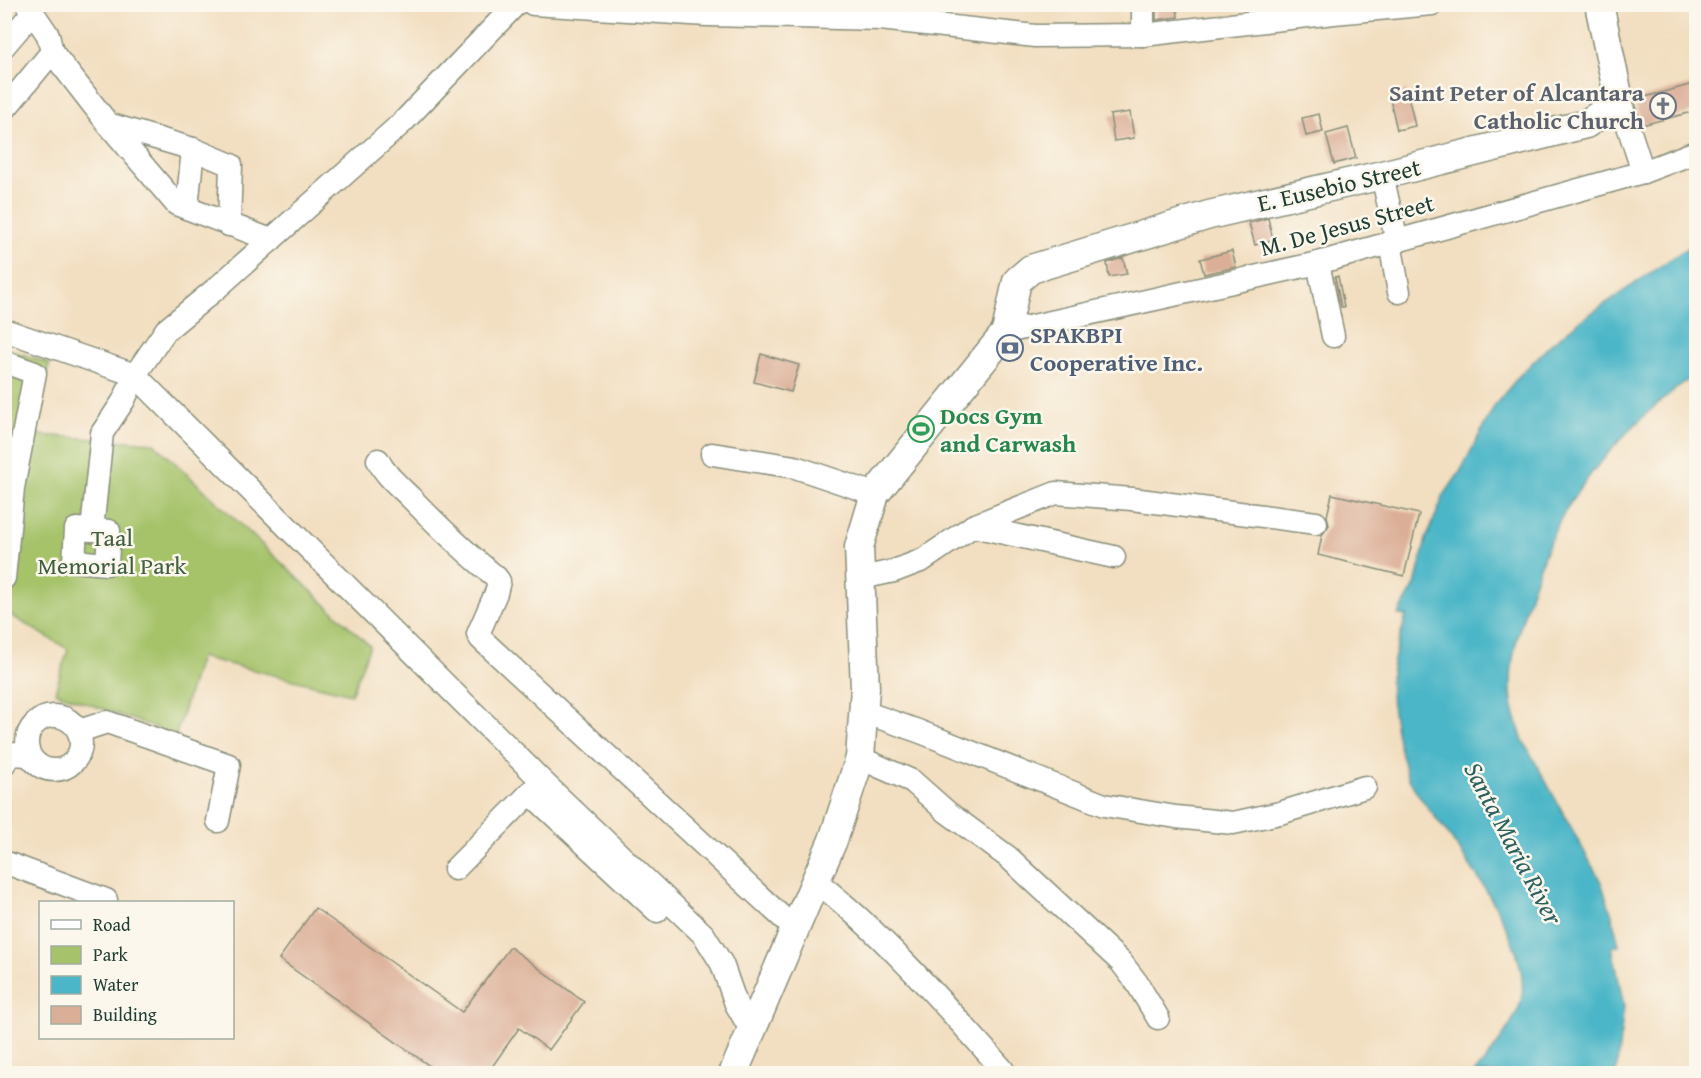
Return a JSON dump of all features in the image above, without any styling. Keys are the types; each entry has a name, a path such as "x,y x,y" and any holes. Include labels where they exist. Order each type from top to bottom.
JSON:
{"main road":[{"path":"1599,4 1618,95"},
{"name":"E. Eusebio Street","path":"1006,332 1017,281 1031,269 1209,215 1586,124 1608,109 1618,95"},
{"path":"734,1074 833,840 860,758 864,712 859,548 875,494 1006,332"}],"street":[{"path":"92,530 102,433 124,400 135,375 166,330 403,122 516,4"},
{"path":"1143,4 1143,35"},
{"path":"539,5 707,15 880,19 1035,36 1143,35 1259,13 1432,4"},
{"path":"4,46 30,8 48,35 52,52 108,124 176,204 271,240"},
{"path":"4,110 52,52"},
{"path":"1618,95 1643,172"},
{"path":"108,124 194,149 231,165 229,225"},
{"path":"187,208 194,149"},
{"name":"M. De Jesus Street","path":"1006,332 1318,263 1643,172 1696,152"},
{"path":"1382,175 1399,292"},
{"path":"1318,263 1333,336"},
{"path":"4,330 135,375 536,787 704,935 722,964 736,1004 751,1030"},
{"path":"4,362 35,373 13,488 4,578"},
{"path":"712,454 795,467 875,494"},
{"path":"378,460 382,470 419,507 472,558 496,577 498,581 496,593 478,633 481,639 796,930"},
{"path":"861,578 894,571 923,560 973,526 1056,494 1132,499 1316,523"},
{"path":"973,526 1114,557"},
{"path":"864,712 1104,805 1176,817 1233,823 1280,813 1365,787"},
{"path":"51,716 67,719 79,731 82,748 74,763 66,768 49,771 34,762 12,756 42,719 51,716"},
{"path":"79,731 107,722 229,765 218,821"},
{"path":"860,758 912,781 947,812 1008,857 1121,962 1158,1018"},
{"path":"455,869 536,787"},
{"path":"4,862 106,900"},
{"path":"816,881 845,904 940,1000 1003,1070"}],"green space":[{"name":"Taal Memorial Park","path":"5,348 50,364 25,434 154,443 370,646 351,694 200,657 176,735 55,692 68,649 5,612"}],"water":[{"name":"Santa Maria River","path":"1696,242 1696,374 1642,418 1609,452 1579,489 1550,540 1519,630 1512,665 1512,702 1522,738 1601,882 1612,915 1619,945 1612,947 1624,1006 1616,1073 1474,1073 1493,1050 1519,1008 1522,980 1518,958 1497,909 1468,863 1417,793 1406,772 1391,697 1391,674 1406,616 1398,615 1415,585 1426,539 1444,495 1460,472 1495,405 1519,376 1551,344 1581,320"}],"building":[{"path":"1156,4 1177,4 1178,17 1156,20"},
{"name":"Saint Peter of Alcantara Catholic Church","path":"1693,84 1696,111 1642,125 1634,100"},
{"path":"1407,91 1415,126 1397,130 1389,95"},
{"path":"1130,112 1134,138 1114,141 1110,115"},
{"path":"1319,114 1323,132 1306,136 1302,118"},
{"path":"1348,128 1356,158 1334,164 1326,134"},
{"path":"1268,218 1273,240 1255,245 1249,223"},
{"path":"1232,251 1236,267 1204,274 1200,259"},
{"path":"1123,258 1127,274 1109,277 1107,263"},
{"path":"1338,276 1344,307 1341,307 1335,277"},
{"path":"761,354 799,365 791,392 754,382"},
{"path":"1332,494 1419,514 1404,576 1318,555 1322,535 1329,525 1327,516"},
{"path":"315,908 462,1012 510,947 584,1002 549,1050 519,1028 487,1074 441,1074 279,959"}],"place":[{"name":"Saint Peter of Alcantara Catholic Church","path":"1663,106"},
{"name":"SPAKBPI Cooperative Inc.","path":"1010,348"},
{"name":"Docs Gym and Carwash","path":"921,429"}]}
